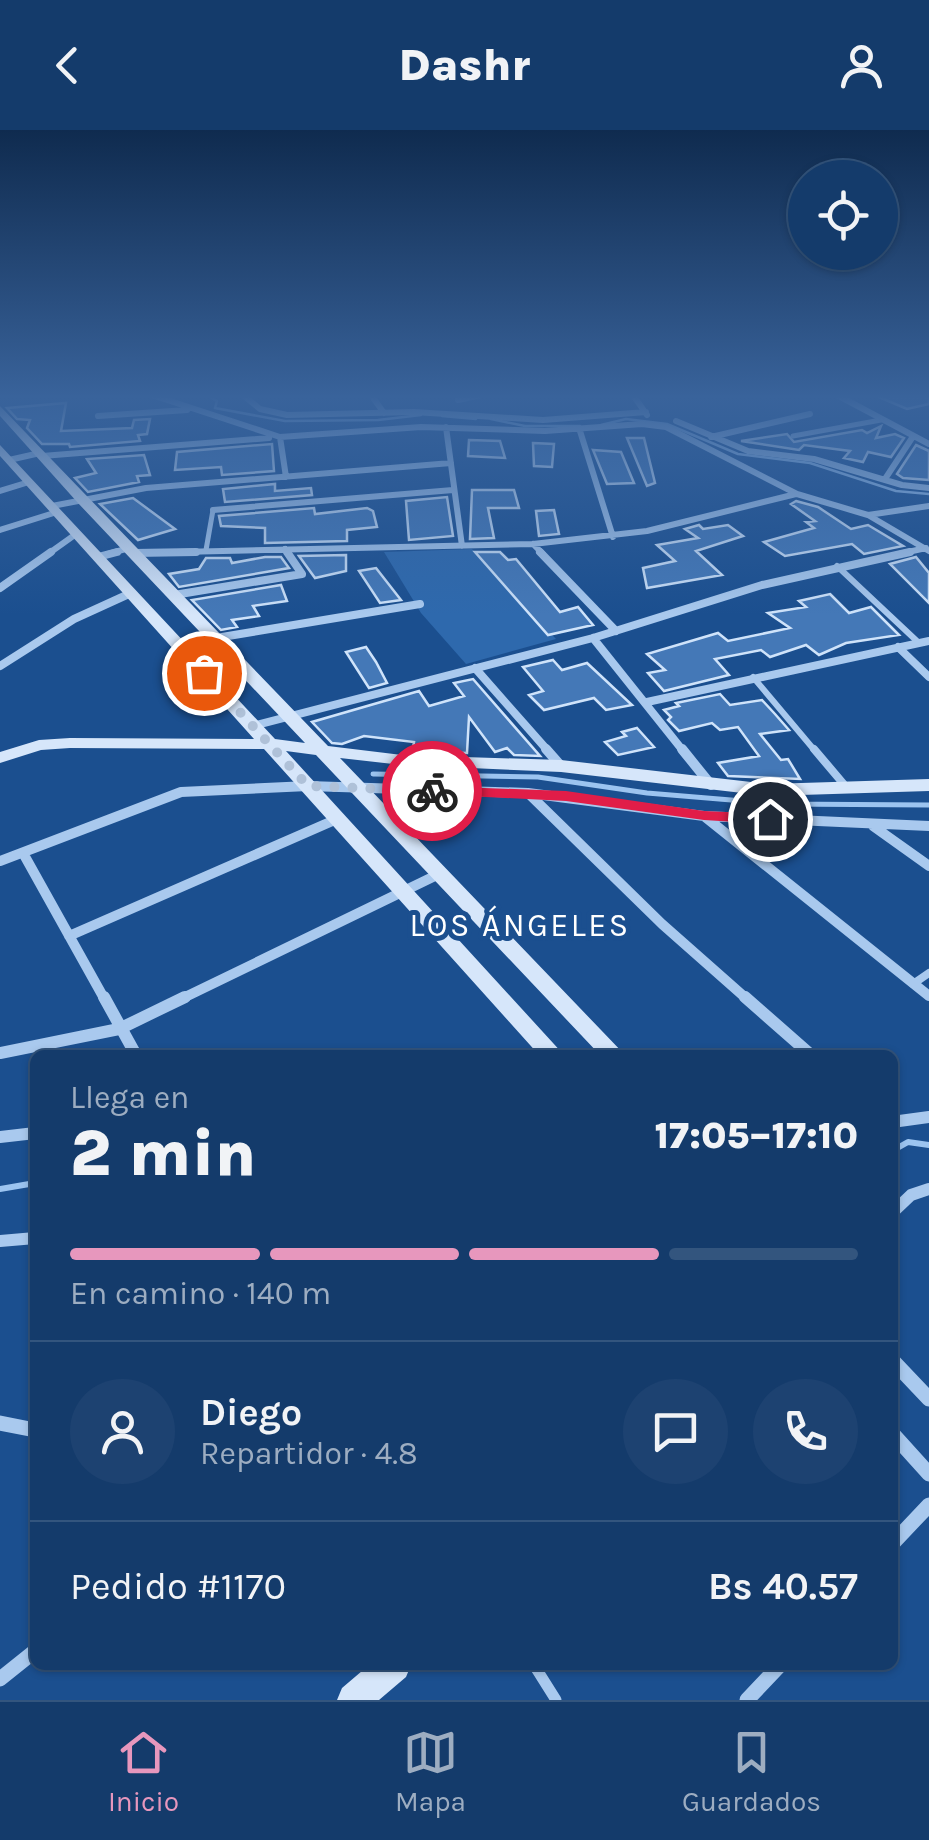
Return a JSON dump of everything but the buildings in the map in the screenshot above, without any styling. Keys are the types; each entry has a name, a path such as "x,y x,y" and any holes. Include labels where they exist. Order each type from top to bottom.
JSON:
{"street":[{"path":"16,468 548,1050"},
{"path":"54,468 609,1050"},
{"path":"285,468 286,477"},
{"path":"0,530 82,500 146,488 389,468"},
{"path":"451,468 462,546"},
{"path":"592,468 613,537"},
{"path":"748,468 797,494 868,515 927,549"},
{"path":"847,468 929,488"},
{"path":"885,479 892,468"},
{"path":"0,491 30,482"},
{"path":"213,510 453,490"},
{"path":"98,556 132,550 462,546 613,537 797,494"},
{"path":"868,515 929,506"},
{"path":"0,588 76,534"},
{"path":"533,544 616,630"},
{"path":"174,595 302,574 285,549"},
{"path":"253,726 592,638 762,585 927,549"},
{"path":"0,666 74,619 132,594"},
{"path":"216,638 420,604"},
{"path":"592,638 712,786"},
{"path":"647,702 924,642"},
{"path":"898,648 929,676"},
{"path":"475,668 561,766"},
{"path":"0,758 39,745 70,743 269,744 325,752 561,766 769,790 929,785"},
{"path":"0,862 181,792 308,786 528,793 704,816 929,826"},
{"path":"528,793 662,924 805,1050"},
{"path":"704,816 929,996"},
{"path":"69,936 337,819"},
{"path":"871,824 929,866"},
{"path":"23,852 133,1050"},
{"path":"0,1053 120,1029 439,874"},
{"path":"898,1121 929,1118"},
{"path":"0,1137 30,1134"},
{"path":"898,1207 911,1195 929,1189"},
{"path":"0,1241 30,1238"},
{"path":"898,1366 929,1399"},
{"path":"1,1424 30,1429"},
{"path":"898,1440 929,1474"},
{"path":"898,1538 929,1505"},
{"path":"0,1679 30,1656"},
{"path":"354,1700 388,1670"},
{"path":"747,1700 775,1670"}],"lane":[{"path":"206,550 213,510"},
{"path":"837,566 924,642"},
{"path":"754,677 846,788"},
{"path":"913,984 929,973"},
{"path":"537,1670 556,1700"}],"shaded area":[{"path":"472,549 556,639 466,664 421,613 384,552"}],"waterway":[{"path":"826,468 896,491 929,494"},
{"path":"373,774 538,777 647,793 780,804 929,805"},
{"path":"898,1148 908,1142 929,1145"},
{"path":"0,1189 30,1184"}],"way so far":[{"path":"204,673 308,786 432,791"}],"district":[{"name":"LOS ÁNGELES","path":"520,925"}],"route":[{"path":"432,791 566,796 704,816 770,819"}]}
